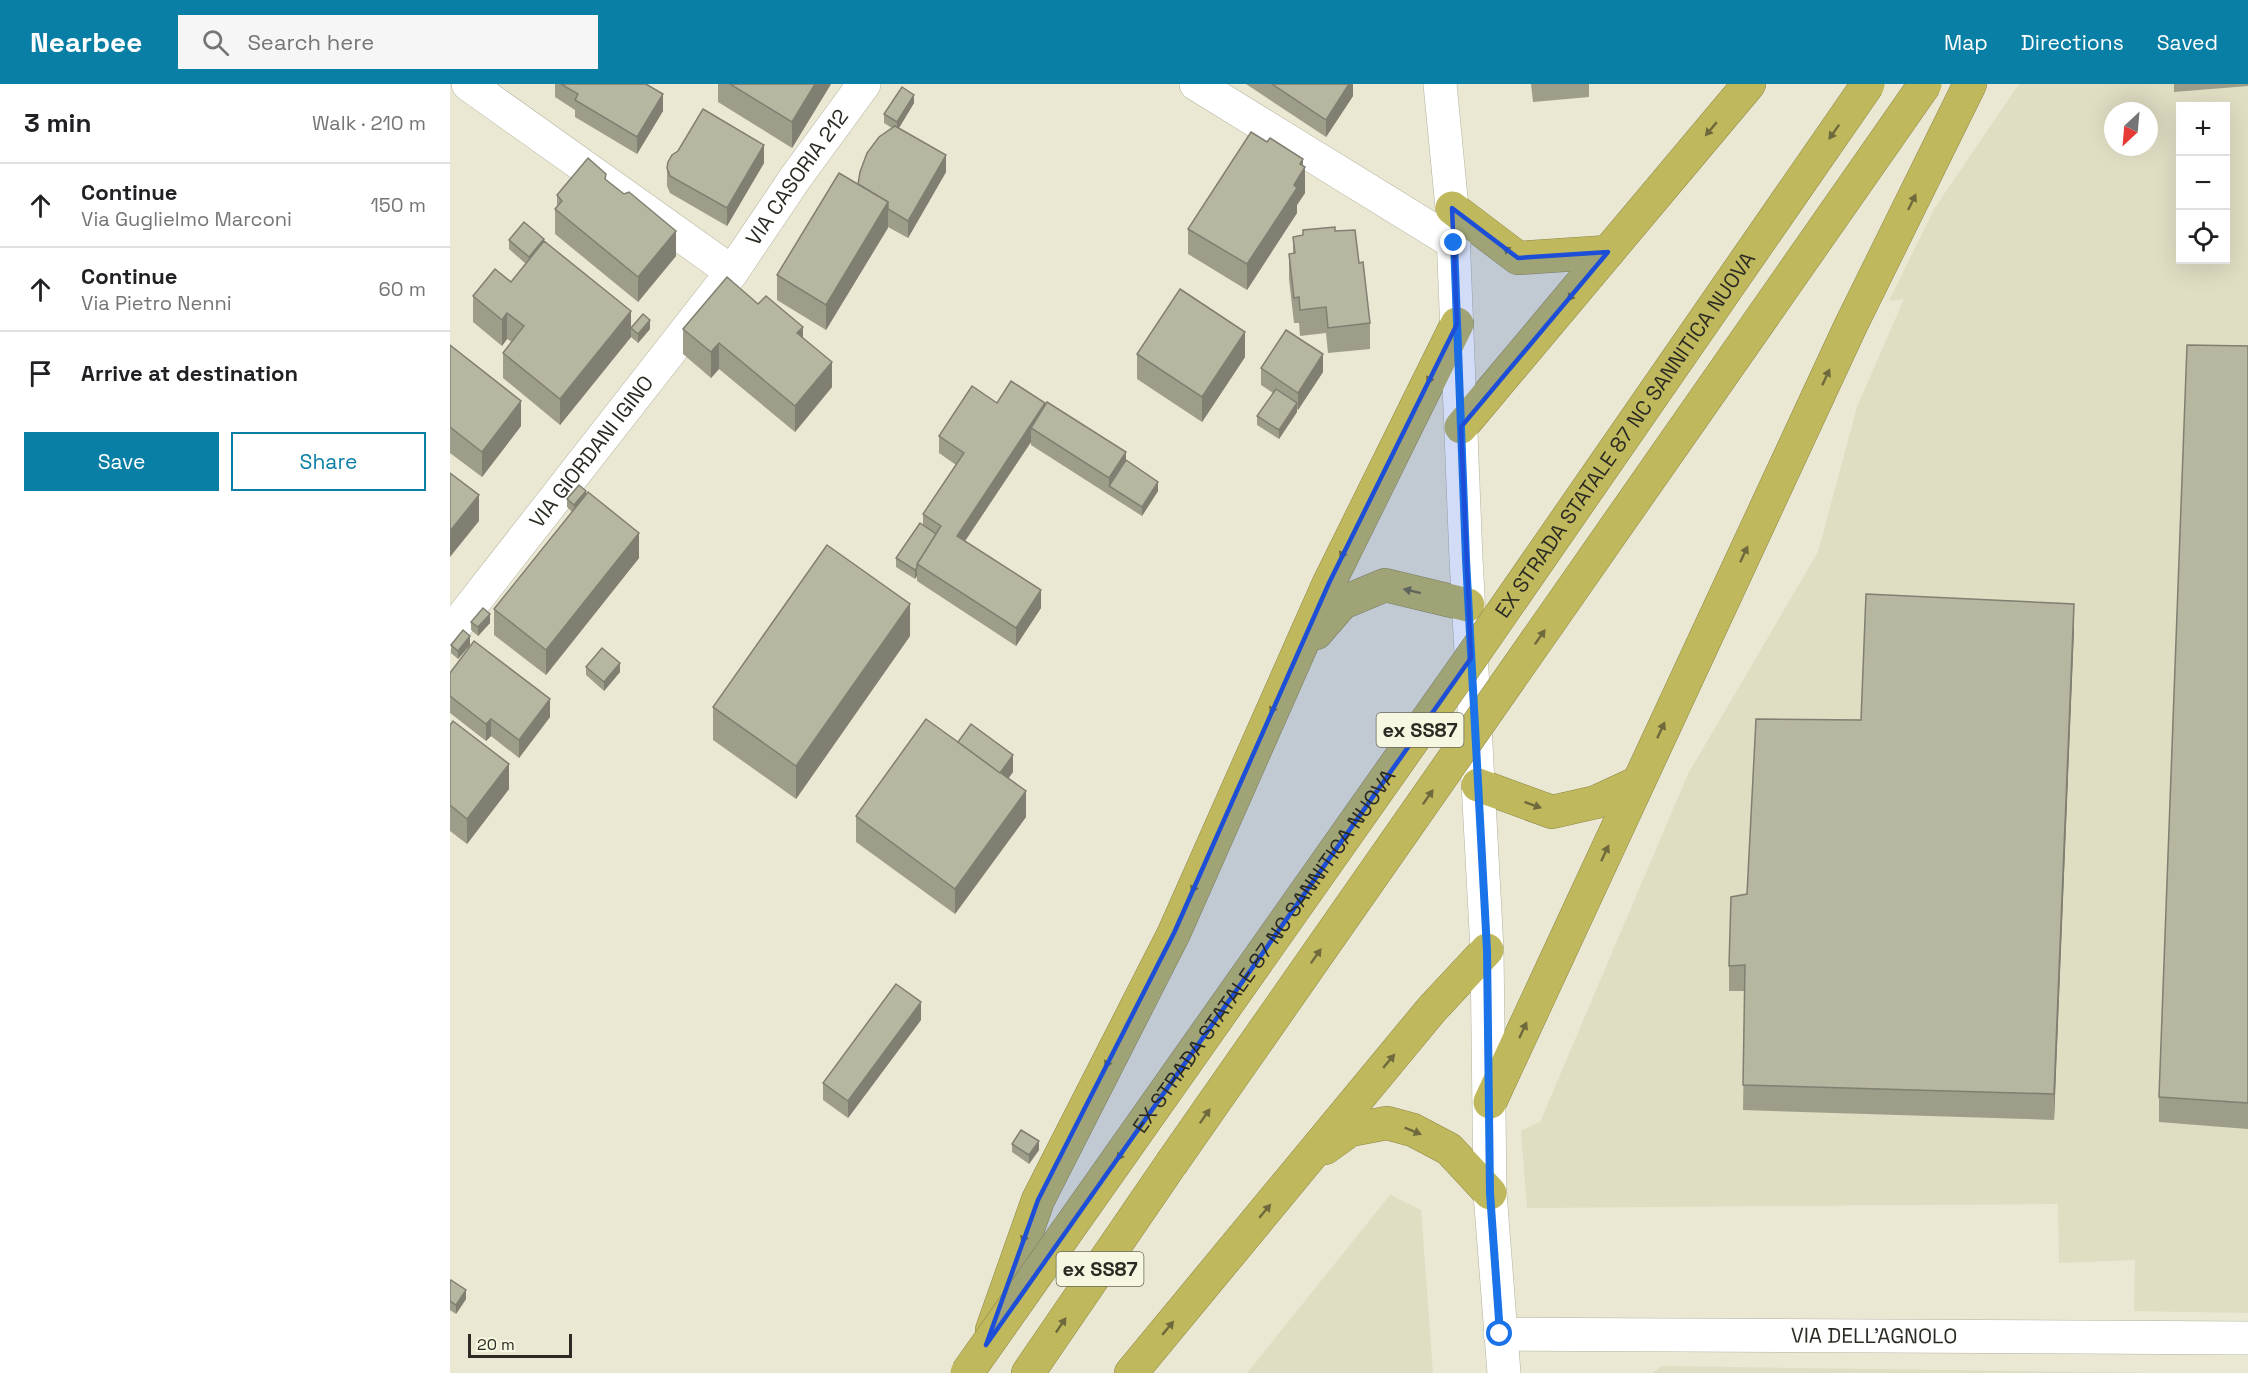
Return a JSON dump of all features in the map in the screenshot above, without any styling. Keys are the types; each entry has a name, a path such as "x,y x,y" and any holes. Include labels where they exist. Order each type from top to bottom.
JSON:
{"highway":[{"path":"1461,427 1749,84"},
{"name":"EX STRADA STATALE 87 NC SANNITICA NUOVA","path":"967,1373 1475,652 1868,84"},
{"name":"ex SS87","path":"1028,1373 1171,1164 1925,84"},
{"path":"1490,1102 1636,783 1851,325 1970,84"},
{"path":"1452,208 1518,258 1608,252"},
{"path":"986,1345 1038,1200 1174,933 1329,583 1457,324"},
{"path":"1298,653 1342,603 1385,585 1468,605"},
{"path":"1478,785 1552,812 1596,802 1636,783"},
{"path":"1131,1373 1432,1009 1487,950"},
{"path":"1305,1164 1350,1131 1387,1123 1413,1130 1449,1149 1490,1193"}],"street":[{"name":"VIA CASORIA 212","path":"732,272 796,177 864,84"},
{"path":"1196,84 1454,243"},
{"path":"1440,84 1454,243 1468,605 1487,950 1490,1193 1504,1373"},
{"path":"487,90 732,272"},
{"name":"VIA GIORDANI IGINO","path":"450,633 732,272"},
{"name":"VIA DELL'AGNOLO","path":"1500,1334 2248,1338"}],"highlighted area":[{"path":"1452,208 1518,258 1608,252 1461,427 1471,658 986,1345 1038,1200 1174,933 1329,583 1457,324"}],"shaded area":[{"path":"2019,84 2248,84 2248,1313 2134,1311 2135,1260 2059,1263 2058,1204 1527,1208 1521,1131 1540,1122 1688,774 1818,552 1857,407 1904,299 1889,301 1934,209"},
{"path":"1390,1195 1421,1210 1433,1373 1247,1373"},
{"path":"1662,1366 2160,1373 1652,1373"}],"building":[{"path":"561,84 646,84 663,94 637,137 575,100 578,94"},
{"path":"730,84 815,84 792,122"},
{"path":"1272,84 1349,84 1326,120"},
{"path":"902,87 914,95 897,122 884,114"},
{"path":"703,109 764,145 727,208 670,176 667,168 672,155 678,151"},
{"path":"895,126 946,155 908,221 888,209 888,202 858,184 867,153 879,137"},
{"path":"1251,132 1267,142 1270,138 1303,159 1300,164 1305,167 1294,185 1297,188 1247,264 1188,229"},
{"path":"588,158 606,174 605,179 624,194 629,192 676,231 638,277 555,209 562,201 557,195"},
{"path":"839,173 888,202 826,305 777,275"},
{"path":"524,222 544,239 529,257 509,240"},
{"path":"1335,227 1335,231 1355,230 1359,263 1363,262 1370,323 1328,328 1326,307 1300,310 1299,297 1294,298 1289,254 1295,253 1293,237 1303,235 1303,230"},
{"path":"544,241 631,311 560,399 503,353 524,326 507,313 502,320 473,296 495,269 511,282"},
{"path":"727,277 758,304 766,296 803,327 797,333 832,362 795,406 719,343 711,352 683,329"},
{"path":"1180,289 1245,332 1202,397 1137,354"},
{"path":"643,314 650,320 638,334 631,328"},
{"path":"1286,330 1323,354 1298,393 1261,368"},
{"path":"450,345 521,401 482,452 450,427"},
{"path":"2187,345 2248,346 2248,1103 2159,1097"},
{"path":"1011,381 1045,403 957,536 1041,590 1016,628 917,564 941,526 923,514 964,453 939,436 972,386 997,403"},
{"path":"1276,389 1297,403 1279,430 1257,416"},
{"path":"1047,402 1126,452 1109,478 1031,428"},
{"path":"1126,460 1158,482 1142,507 1109,486"},
{"path":"450,473 479,495 450,531"},
{"path":"579,485 586,491 574,505 567,499"},
{"path":"588,492 639,533 546,650 494,609"},
{"path":"920,523 936,534 915,570 896,558"},
{"path":"827,545 910,604 796,766 713,707"},
{"path":"1866,594 2074,604 2054,1094 1743,1085 1745,965 1729,966 1731,897 1747,894 1756,719 1861,720"},
{"path":"483,608 490,614 478,627 471,622"},
{"path":"463,630 470,636 458,651 451,645"},
{"path":"474,641 550,699 519,740 491,719 486,724 450,696 450,673"},
{"path":"602,648 620,663 604,682 586,667"},
{"path":"926,719 1026,791 955,889 856,816"},
{"path":"453,721 509,764 467,819 450,805 450,725"},
{"path":"971,724 1013,755 1000,773 958,742"},
{"path":"896,984 921,1002 848,1101 823,1083"},
{"path":"1021,1130 1039,1141 1029,1155 1012,1144"},
{"path":"451,1280 466,1290 456,1305 450,1301"}],"route":[{"path":"1454,243 1466,559 1487,950 1490,1193 1500,1334"}]}
